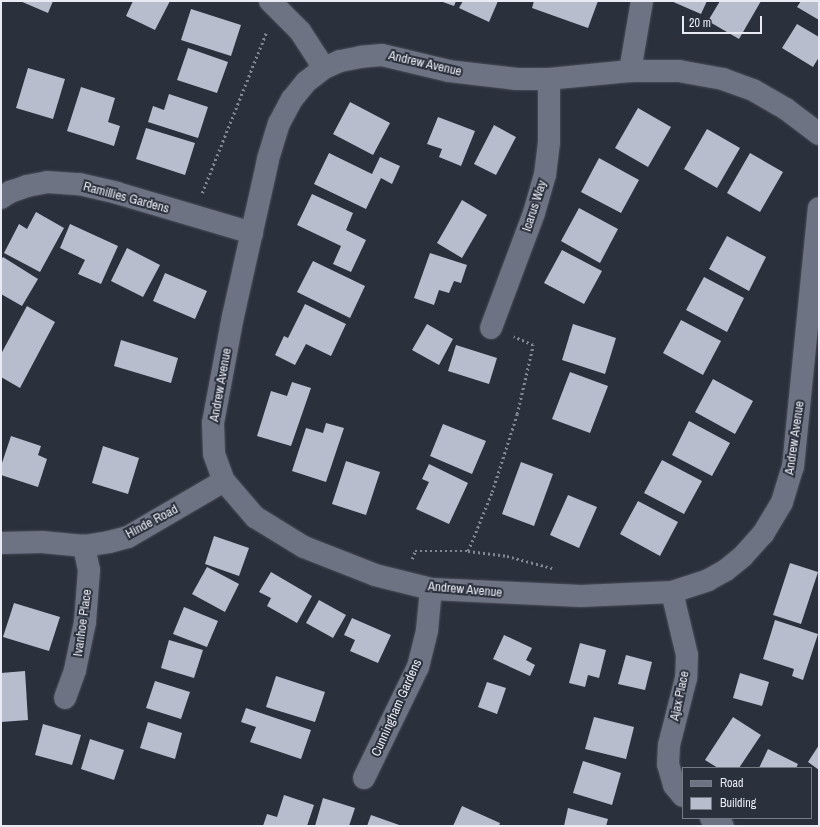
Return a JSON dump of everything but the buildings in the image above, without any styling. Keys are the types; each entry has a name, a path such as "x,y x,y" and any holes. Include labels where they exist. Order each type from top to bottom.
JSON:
{"street":[{"path":"630,71 642,1"},
{"path":"273,4 300,31 324,68"},
{"name":"Andrew Avenue","path":"819,134 786,109 753,90 723,79 679,71 630,71 549,79 517,80 449,71 382,55 361,57 324,68 306,82 292,99 279,123 252,233 218,388 213,423 214,454 224,481 255,516 304,547 376,575 431,589 581,596 672,592 708,580 726,570 743,556 763,534 782,502 793,467 819,208"},
{"name":"Icarus Way","path":"491,328 534,213 545,175 550,136 549,79"},
{"name":"Ramillies Gardens","path":"1,198 10,192 27,186 47,182 79,184 117,193 252,233"},
{"name":"Hinde Road","path":"1,543 42,542 84,546 128,537 224,481"},
{"name":"Ivanhoe Place","path":"65,698 75,670 85,622 89,570 84,546"},
{"name":"Cunningham Gardens","path":"364,778 418,667 427,630 431,589"},
{"name":"Ajax Place","path":"672,592 687,656 686,678 668,745 668,764 674,785 682,795"},
{"path":"712,819 723,826"}],"path":[{"path":"193,216 273,4"},
{"path":"468,551 495,485 517,414 533,345 491,328"},
{"path":"404,582 415,551 468,551 508,556 554,569"}]}
